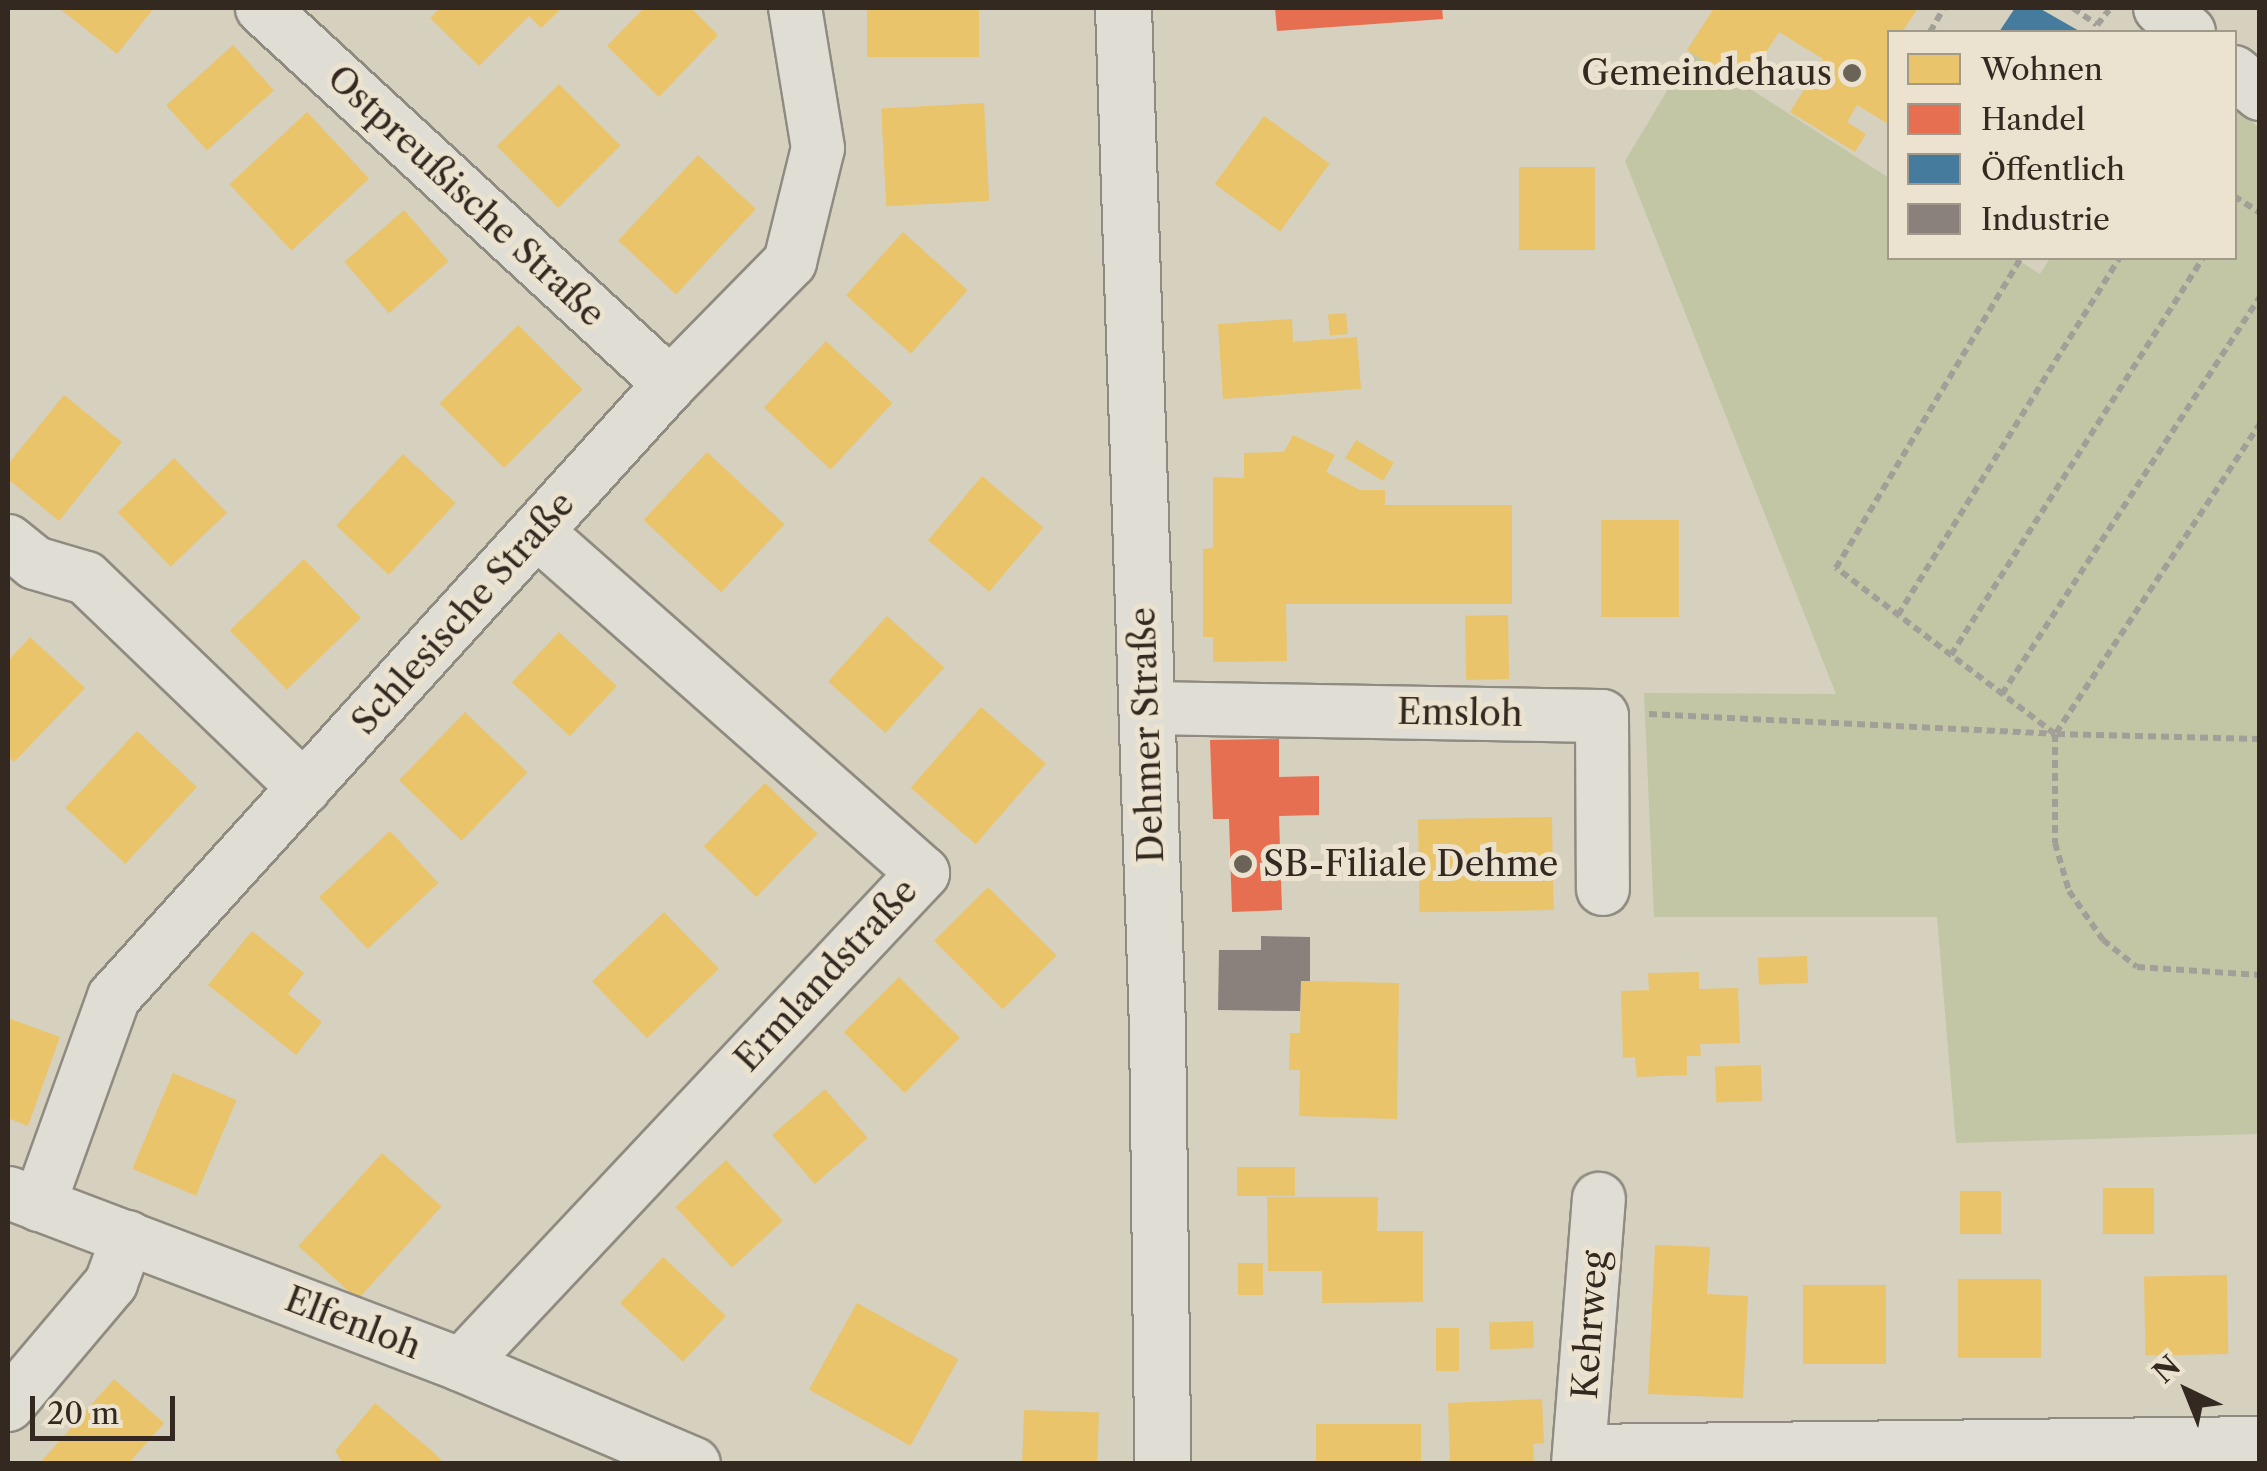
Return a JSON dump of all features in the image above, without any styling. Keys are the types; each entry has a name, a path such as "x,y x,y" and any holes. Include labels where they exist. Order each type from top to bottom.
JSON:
{"street":[{"name":"Ostpreußische Straße","path":"262,8 670,384"},
{"name":"Schlesische Straße","path":"23,1198 114,997 670,384 790,262 818,148 795,8"},
{"name":"Dehmer Straße","path":"1123,8 1146,708 1162,1464"},
{"path":"2160,8 2186,30"},
{"path":"2237,75 2260,94"},
{"name":"Ermlandstraße","path":"462,1365 923,873 537,532"},
{"path":"8,541 35,564 86,578 304,788"},
{"name":"Emsloh","path":"1146,708 1602,716"},
{"path":"1602,716 1603,888"},
{"name":"Elfenloh","path":"23,1198 462,1365 636,1452 694,1464"},
{"name":"Kehrweg","path":"1600,1199 1579,1457 2260,1443"},
{"path":"8,1405 111,1283 128,1237"}],"path":[{"path":"1931,30 1944,8"},
{"path":"2073,8 2099,28 2111,8"},
{"path":"2237,197 2260,214"},
{"path":"2021,260 1836,568 2055,734"},
{"path":"1898,615 2118,260"},
{"path":"1951,655 2202,260"},
{"path":"2002,694 2260,296"},
{"path":"2260,424 2055,734 2056,843 2068,891 2104,940 2137,968 2260,975"},
{"path":"1602,716 2260,739"}],"green space":[{"path":"1691,51 1887,177 1887,260 2018,260 2040,274 2049,260 2237,260 2237,108 2259,128 2259,1134 1956,1143 1937,917 1654,917 1644,693 1836,694 1625,161"}],"building: Wohnen":[{"path":"59,8 154,8 117,54"},
{"path":"440,8 562,8 541,28 529,16 479,66 430,18"},
{"path":"644,8 691,8 718,35 659,97 607,46"},
{"path":"867,8 979,8 979,57 867,57"},
{"name":"Gemeindehaus","path":"1714,8 1918,8 1906,30 1887,30 1887,123 1857,105 1847,122 1866,134 1855,152 1790,112 1823,59 1779,32 1744,86 1687,50"},
{"path":"233,45 274,90 207,151 166,105"},
{"path":"559,84 621,146 558,208 497,146"},
{"path":"984,103 989,201 886,206 881,108"},
{"path":"307,112 369,179 292,251 229,184"},
{"path":"1264,116 1330,164 1280,232 1215,184"},
{"path":"698,155 756,209 676,294 618,241"},
{"path":"1519,167 1595,167 1595,250 1519,250"},
{"path":"404,210 449,261 389,313 344,262"},
{"path":"903,232 968,290 911,353 846,295"},
{"path":"1346,313 1348,334 1330,335 1328,315"},
{"path":"1292,319 1293,342 1357,337 1361,389 1223,399 1218,324"},
{"path":"518,325 582,389 504,468 440,403"},
{"path":"826,341 893,403 830,470 764,408"},
{"path":"64,395 122,442 59,521 8,479 8,464"},
{"path":"1293,435 1335,455 1326,472 1360,490 1385,490 1385,505 1512,505 1512,604 1286,604 1287,661 1213,662 1213,637 1203,637 1203,549 1213,548 1213,477 1244,478 1244,453 1284,452"},
{"path":"1356,440 1394,463 1383,481 1345,458"},
{"path":"707,452 785,524 721,592 644,520"},
{"path":"403,454 456,503 389,575 336,526"},
{"path":"174,458 227,513 171,567 118,512"},
{"path":"982,476 1043,527 989,592 928,540"},
{"path":"1601,520 1679,520 1679,617 1601,617"},
{"path":"304,559 361,618 287,690 230,631"},
{"path":"1508,615 1509,679 1466,680 1465,616"},
{"path":"887,616 944,668 885,733 828,681"},
{"path":"559,632 617,686 570,736 512,682"},
{"path":"30,637 85,688 14,762 8,756 8,661"},
{"path":"981,707 1046,763 976,844 911,788"},
{"path":"465,712 528,772 462,841 399,780"},
{"path":"137,731 197,787 125,864 65,808"},
{"path":"765,783 818,834 756,897 704,846"},
{"path":"1552,817 1554,910 1420,912 1418,819"},
{"path":"390,831 438,883 367,949 319,897"},
{"path":"988,887 1057,956 1003,1009 934,941"},
{"path":"664,912 719,969 647,1038 592,981"},
{"path":"252,931 304,973 288,994 322,1022 296,1055 208,985"},
{"path":"1807,956 1808,983 1759,985 1758,958"},
{"path":"1699,972 1699,989 1738,988 1740,1043 1700,1044 1701,1056 1687,1056 1687,1075 1637,1077 1635,1057 1623,1058 1621,991 1649,990 1648,973"},
{"path":"899,977 960,1038 905,1093 844,1032"},
{"path":"1301,981 1399,983 1397,1119 1299,1116 1300,1070 1289,1070 1290,1033 1300,1033"},
{"path":"8,1018 60,1037 28,1126 8,1118"},
{"path":"1761,1065 1762,1101 1716,1103 1715,1067"},
{"path":"173,1073 237,1100 196,1196 132,1169"},
{"path":"825,1089 868,1138 815,1184 772,1135"},
{"path":"382,1153 441,1207 358,1299 298,1246"},
{"path":"726,1160 783,1221 732,1268 676,1207"},
{"path":"1237,1167 1295,1167 1295,1196 1237,1196"},
{"path":"2103,1188 2154,1188 2154,1234 2103,1234"},
{"path":"1960,1191 2001,1191 2001,1234 1960,1234"},
{"path":"1267,1197 1378,1197 1377,1231 1423,1231 1423,1302 1322,1303 1322,1271 1268,1271"},
{"path":"1655,1245 1710,1247 1707,1294 1748,1296 1743,1398 1648,1394"},
{"path":"663,1257 726,1316 683,1362 620,1303"},
{"path":"1238,1263 1263,1263 1263,1295 1238,1295"},
{"path":"2227,1275 2228,1354 2145,1355 2144,1276"},
{"path":"1958,1279 2041,1279 2041,1358 1958,1358"},
{"path":"1803,1285 1886,1285 1886,1364 1803,1364"},
{"path":"857,1303 958,1359 910,1446 809,1390"},
{"path":"1533,1321 1534,1348 1490,1350 1489,1323"},
{"path":"1436,1328 1459,1328 1459,1371 1436,1371"},
{"path":"114,1379 164,1423 128,1464 39,1464"},
{"path":"1542,1399 1544,1443 1533,1444 1534,1464 1450,1464 1448,1403"},
{"path":"375,1403 445,1464 343,1464 335,1451"},
{"path":"1024,1410 1099,1413 1097,1464 1022,1464"},
{"path":"1316,1424 1421,1424 1421,1464 1316,1464"}],"building: Handel":[{"path":"1275,8 1442,8 1443,19 1277,31"},
{"path":"1279,739 1279,777 1319,776 1319,815 1279,816 1282,910 1232,912 1229,819 1213,819 1210,740"}],"building: Öffentlich":[{"path":"2015,8 2039,8 2078,30 2000,30"}],"building: Industrie":[{"path":"1261,936 1310,937 1310,981 1301,981 1300,1011 1218,1010 1219,950 1261,950"}],"place":[{"name":"Gemeindehaus","path":"1852,73"},
{"name":"SB-Filiale Dehme","path":"1243,864"}]}
